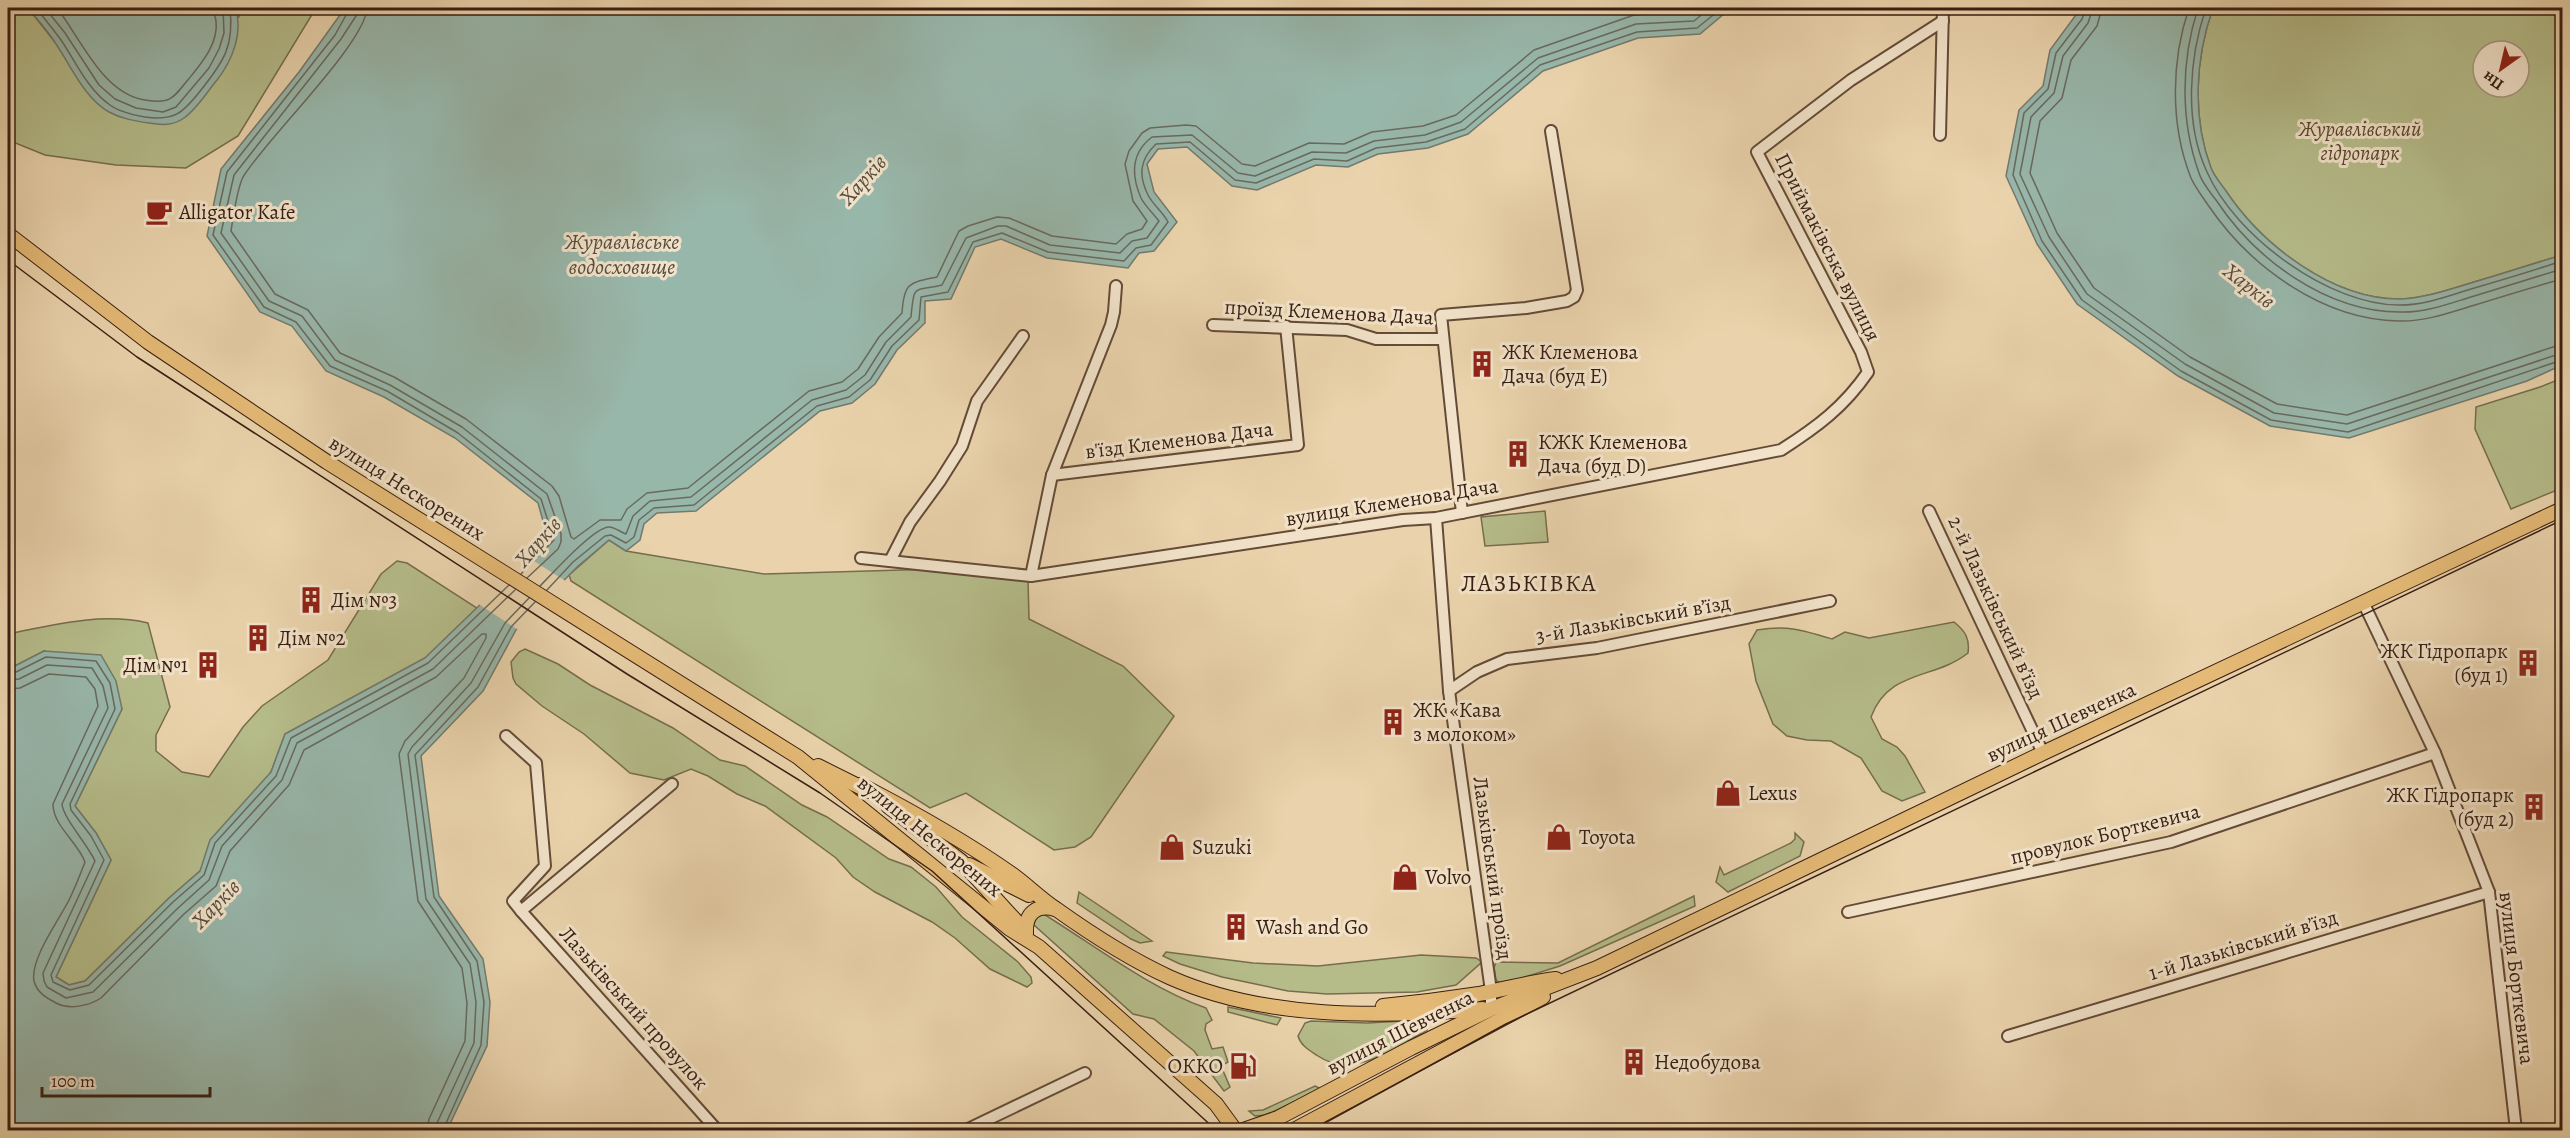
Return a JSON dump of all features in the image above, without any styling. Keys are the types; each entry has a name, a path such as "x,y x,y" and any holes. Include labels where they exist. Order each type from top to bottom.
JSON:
{"main road":[{"name":"вулиця Нескорених","path":"8,234 148,342 327,462 798,757 1011,929 1037,946 1216,1104 1235,1131"},
{"name":"вулиця Шевченка","path":"1294,1131 1444,1048 1504,1019 1579,976 2043,753 2562,509"},
{"name":"вулиця Нескорених","path":"798,757 861,785 961,861 1037,946"},
{"path":"861,785 914,812 1013,876 1055,909"},
{"path":"852,799 961,861 1055,909 1145,964 1190,985 1253,1002 1338,1011 1424,1013 1491,1009 1518,1004 1545,995"},
{"path":"1026,933 1028,918 1032,911 1044,906 1055,909"},
{"name":"вулиця Шевченка","path":"1243,1131 1278,1118 1427,1039 1491,1009 1579,976"},
{"path":"1338,1011 1437,1000 1523,983 1579,976"},
{"path":"1444,1048 1486,1020 1491,1009"},
{"path":"1424,1013 1432,1026 1427,1039"}],"street":[{"path":"1940,135 1943,8"},
{"name":"Приймаківська вулиця","path":"1868,372 1860,352 1757,152 1851,80 1943,21"},
{"path":"1462,513 1441,315 1526,308 1567,301 1574,297 1577,290 1551,130"},
{"path":"1032,576 1052,475 1111,325 1116,286"},
{"name":"проїзд Клеменова Дача","path":"1213,325 1347,330 1376,339 1443,339"},
{"name":"в'їзд Клеменова Дача","path":"1052,475 1298,445 1286,326"},
{"path":"890,561 910,522 962,446 977,401 1023,336"},
{"name":"вулиця Клеменова Дача","path":"861,558 1032,576 1403,520 1436,518 1781,450 1808,433 1849,399 1868,372"},
{"name":"2-й Лазьківський в’їзд","path":"1929,511 2043,753"},
{"name":"Лазьківський проїзд","path":"1436,518 1449,691 1491,991 1491,1009"},
{"name":"3-й Лазьківський в’їзд","path":"1449,691 1477,672 1507,659 1597,648 1830,602"},
{"name":"вулиця Борткевича","path":"2364,604 2435,753 2489,892 2516,1131"},
{"path":"506,736 536,763 545,866 513,902 521,911 672,784"},
{"name":"провулок Борткевича","path":"1848,912 2171,842 2435,753"},
{"name":"1-й Лазьківський в’їзд","path":"2008,1036 2489,892"},
{"name":"Лазьківський провулок","path":"521,911 717,1131"},
{"path":"966,1131 1085,1073"}],"green space":[{"path":"8,8 28,8 54,41 239,17 235,8 316,8 238,136 186,168 116,165 45,155 8,140"},
{"name":"Журавлівський гідропарк","path":"2213,8 2562,8 2562,255 2445,291 2401,299 2375,297 2325,280 2279,249 2259,231 2241,211 2211,168 2201,129 2199,108 2198,88 2202,47"},
{"path":"2562,378 2562,488 2511,509 2475,429 2476,407"},
{"path":"1545,511 1548,542 1485,546 1481,517"},
{"path":"609,540 626,551 764,574 937,569 1028,579 1029,619 1123,666 1174,716 1091,837 1075,847 1054,850 966,793 930,808 571,581 569,575"},
{"path":"397,561 407,563 477,608 425,658 285,734 271,772 200,871 169,898 85,981 69,985 56,977 111,860 96,833 75,806 122,709 44,651 13,667 8,666 8,634 95,619 148,623 170,707 156,735 156,751 182,772 209,777 243,727 262,706 328,660 381,574"},
{"path":"1954,622 1966,635 1968,653 1955,662 1901,683 1879,702 1871,717 1882,739 1897,747 1905,756 1925,792 1902,801 1882,791 1861,758 1831,741 1787,736 1773,724 1756,681 1749,644 1757,630 1795,629 1832,639 1845,632 1869,638"},
{"path":"525,649 558,664 590,685 673,728 720,760 745,766 802,805 827,817 889,859 911,867 936,887 962,917 1018,962 1031,977 1032,983 1027,987 990,969 955,938 932,922 875,892 853,877 836,858 765,806 737,794 708,776 691,769 664,780 630,773 584,734 542,706 516,684 511,662 519,652"},
{"path":"1795,833 1804,842 1800,856 1728,892 1716,882 1720,867 1724,875 1791,843 1795,839"},
{"path":"1079,892 1152,941 1140,943 1131,939 1077,903"},
{"path":"1694,896 1695,906 1560,966 1502,984 1496,980 1494,968 1496,962 1558,963"},
{"path":"1042,913 1143,978 1206,1008 1212,1020 1206,1024 1205,1030 1212,1049 1223,1047 1228,1062 1221,1066 1230,1087 1224,1091 1194,1051 1154,1019 1133,1014 1034,925 1032,921"},
{"path":"1166,952 1253,963 1318,966 1421,955 1476,958 1482,962 1456,985 1417,992 1327,994 1288,991 1222,977 1180,964 1163,956"},
{"path":"1228,1007 1281,1018 1277,1025 1228,1012"},
{"path":"1423,1020 1427,1030 1374,1059 1345,1065 1331,1063 1318,1056 1306,1048 1298,1036 1305,1023 1311,1021 1367,1023"},
{"path":"1315,1086 1321,1089 1266,1115 1255,1116 1249,1111 1263,1110"}],"water":[{"path":"28,8 235,8 237,36 232,55 222,72 193,110 176,122 153,124 124,118 100,106 86,91 53,39"},
{"name":"Журавлівське водосховище","path":"345,8 1731,8 1700,34 1638,38 1543,71 1468,134 1428,148 1378,154 1348,167 1316,165 1257,190 1232,186 1187,147 1158,149 1147,164 1154,192 1177,222 1154,251 1139,253 1128,268 1047,258 1001,239 975,247 951,299 925,301 925,323 897,350 875,384 852,403 820,411 696,511 657,513 644,524 640,540 626,551 609,540 577,567 516,630 483,691 421,756 439,896 483,959 490,1002 487,1046 447,1130 8,1130 8,666 13,667 44,651 101,655 116,681 122,709 75,806 96,833 111,860 56,977 69,985 85,981 169,898 200,871 210,840 271,772 285,734 425,658 548,539 538,503 455,438 384,397 326,371 292,326 260,312 207,236 221,169 299,72"},
{"name":"Харків","path":"2081,8 2213,8 2202,47 2198,88 2201,129 2211,168 2241,211 2259,231 2279,249 2325,280 2375,297 2401,299 2445,291 2562,255 2562,365 2527,381 2349,438 2270,426 2178,376 2077,304 2037,244 2006,176 2019,110 2043,86 2050,50"}],"pier":[{"path":"526,556 567,582 520,631 477,603"}],"tram line":[{"path":"8,260 137,357 627,674 820,793 932,871 1216,1130"},
{"path":"1312,1130 1506,1024 2562,520"}],"place":[{"name":"Alligator Kafe","path":"159,212"},
{"name":"ЖК Клеменова Дача (буд Е)","path":"1482,364"},
{"name":"КЖК Клеменова Дача (буд D)","path":"1518,454"},
{"name":"Дім №3","path":"311,600"},
{"name":"Дім №2","path":"258,638"},
{"name":"ЖК Гідропарк (буд 1)","path":"2528,663"},
{"name":"Дім №1","path":"208,665"},
{"name":"ЖК «Кава з молоком»","path":"1393,722"},
{"name":"Lexus","path":"1728,793"},
{"name":"ЖК Гідропарк (буд 2)","path":"2534,807"},
{"name":"Toyota","path":"1559,837"},
{"name":"Suzuki","path":"1172,847"},
{"name":"Volvo","path":"1405,877"},
{"name":"Wash and Go","path":"1236,927"},
{"name":"Недобудова","path":"1634,1062"},
{"name":"ОККО","path":"1243,1066"}],"district":[{"name":"ЛАЗЬКІВКА","path":"1529,583"}]}
